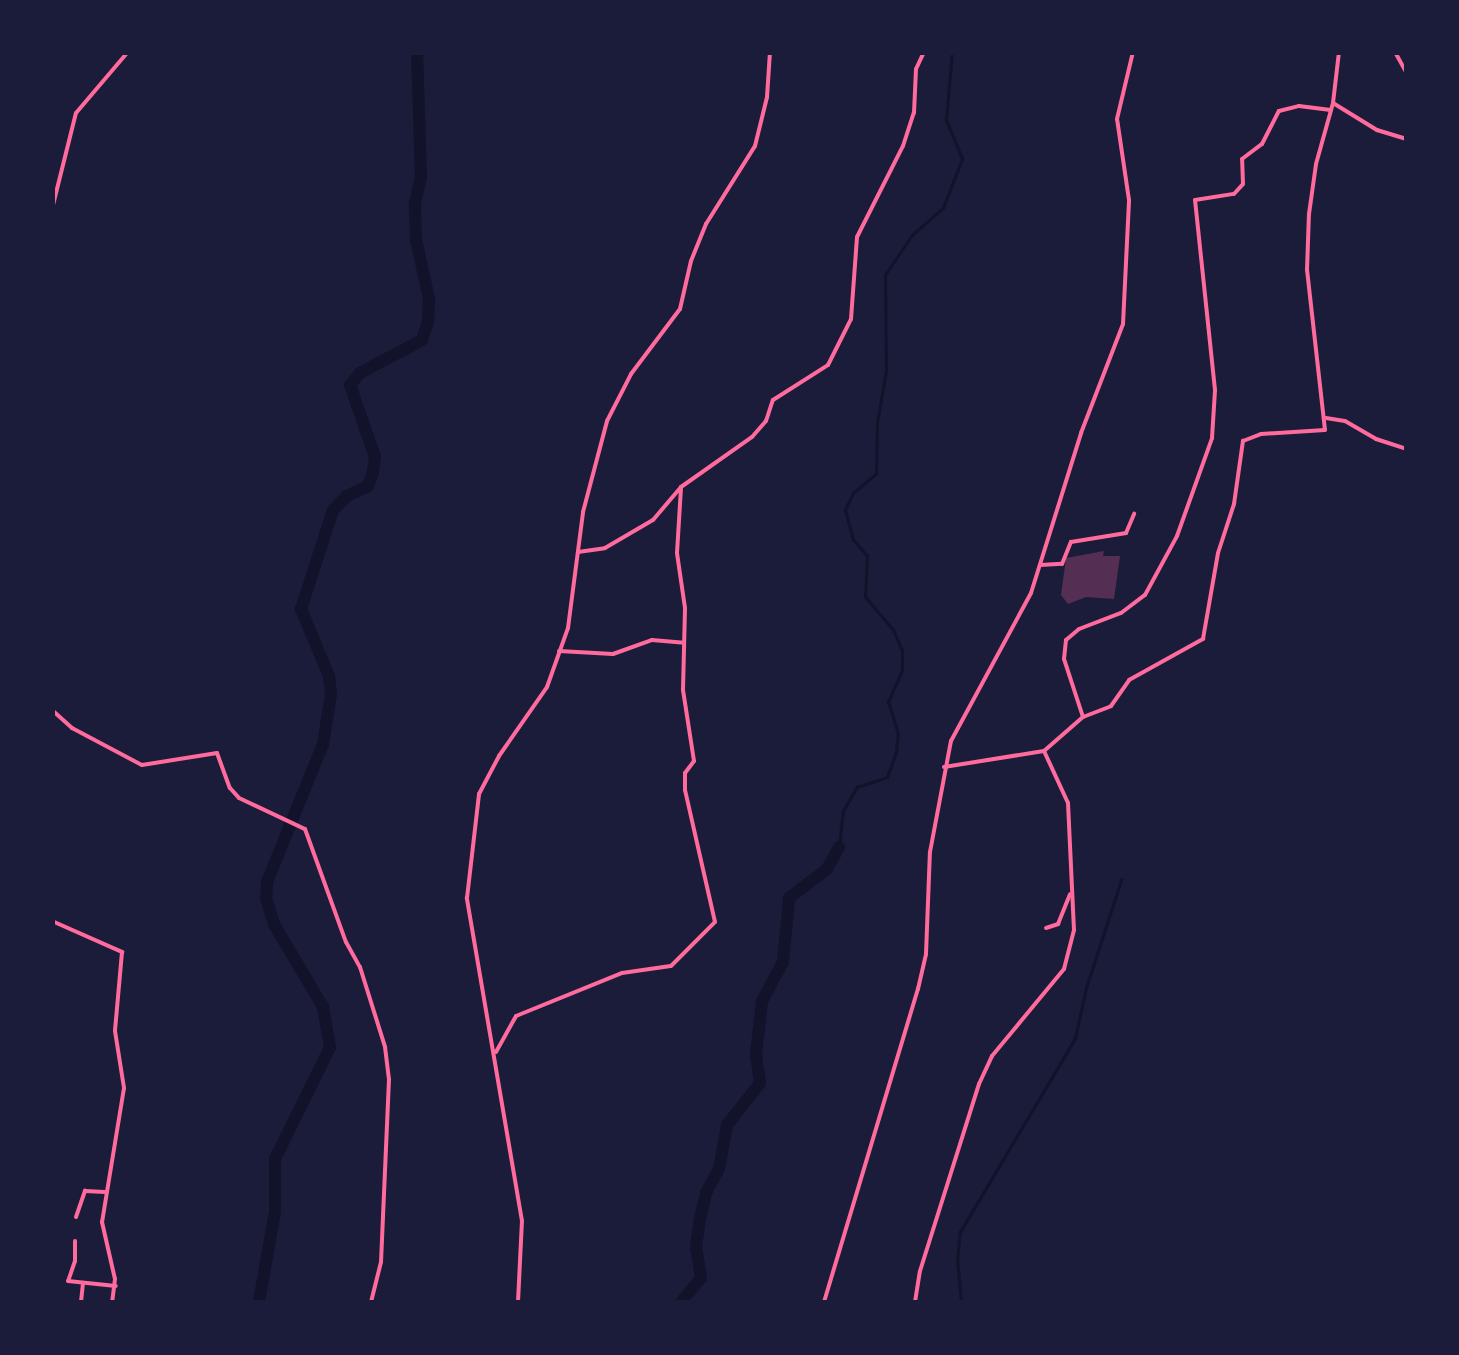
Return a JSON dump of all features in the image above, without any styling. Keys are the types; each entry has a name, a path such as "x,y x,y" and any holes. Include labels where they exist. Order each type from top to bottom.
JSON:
{"street":[{"path":"52,209 76,112 128,52"},
{"path":"518,1302 522,1221 467,898 479,794 499,756 547,687 568,628 576,551 614,401 680,310 690,261 706,224 755,146 766,98 770,52"},
{"path":"576,551 605,548 652,520 681,488 752,437 766,421 773,400 828,364 851,319 857,236 903,146 914,113 916,69 924,52"},
{"path":"824,1302 926,954 930,852 944,767 963,712 1022,614 1077,446 1123,324 1130,200 1117,119 1134,52"},
{"path":"944,767 1044,750 1083,717 1112,706 1129,680 1203,638 1218,553 1234,504 1243,441 1261,434 1325,430 1307,270 1316,164 1332,106 1339,52"},
{"path":"1395,52 1406,72"},
{"path":"1083,717 1064,659 1066,640 1079,629 1121,614 1145,594 1176,536 1212,438 1214,390 1195,200 1234,194 1243,184 1242,158 1262,144 1279,111 1298,106 1332,106 1377,130 1406,139"},
{"path":"1326,418 1345,421 1376,439 1406,448"},
{"path":"495,1057 510,1020 516,1016 622,973 671,966 715,922 685,790 685,773 694,761 682,690 684,643 678,553 681,488"},
{"path":"1040,566 1059,566 1071,542 1119,536 1134,514"},
{"path":"560,652 613,654 652,640 684,643"},
{"path":"52,710 72,728 142,765 217,753 230,788 239,798 305,828 346,942 360,966 385,1047 389,1079 381,1262 371,1302"},
{"path":"915,1302 920,1271 979,1084 992,1056 1064,970 1074,930 1068,803 1044,750"},
{"path":"1046,928 1058,924 1072,890"},
{"path":"52,922 122,952 115,1031 124,1088 102,1222 116,1286 112,1302"},
{"path":"52,1157 52,1172"},
{"path":"76,1217 85,1191 104,1192"},
{"path":"75,1241 75,1261 68,1281 116,1286"},
{"path":"81,1302 84,1283"}],"building":[{"path":"1104,551 1103,556 1120,556 1114,599 1086,597 1068,604 1061,595 1066,558"}],"waterway":[{"path":"259,1302 275,1211 275,1159 330,1047 323,1007 274,924 266,898 267,882 323,744 331,694 329,676 301,609 333,510 347,496 368,486 373,472 375,457 350,385 360,373 422,340 428,321 429,299 416,239 415,203 421,178 417,52"},
{"path":"839,847 843,811 857,787 887,777 896,752 898,734 888,702 902,670 902,651 893,630 865,597 867,556 853,540 845,510 853,493 876,474 877,423 886,371 885,275 912,235 943,208 962,159 946,120 952,52"},
{"path":"681,1302 701,1278 696,1247 700,1219 706,1193 719,1169 727,1125 760,1083 756,1054 762,1001 783,962 789,898 827,869 839,847"},
{"path":"961,1302 957,1260 960,1232 1075,1038 1086,988 1121,880"}]}
